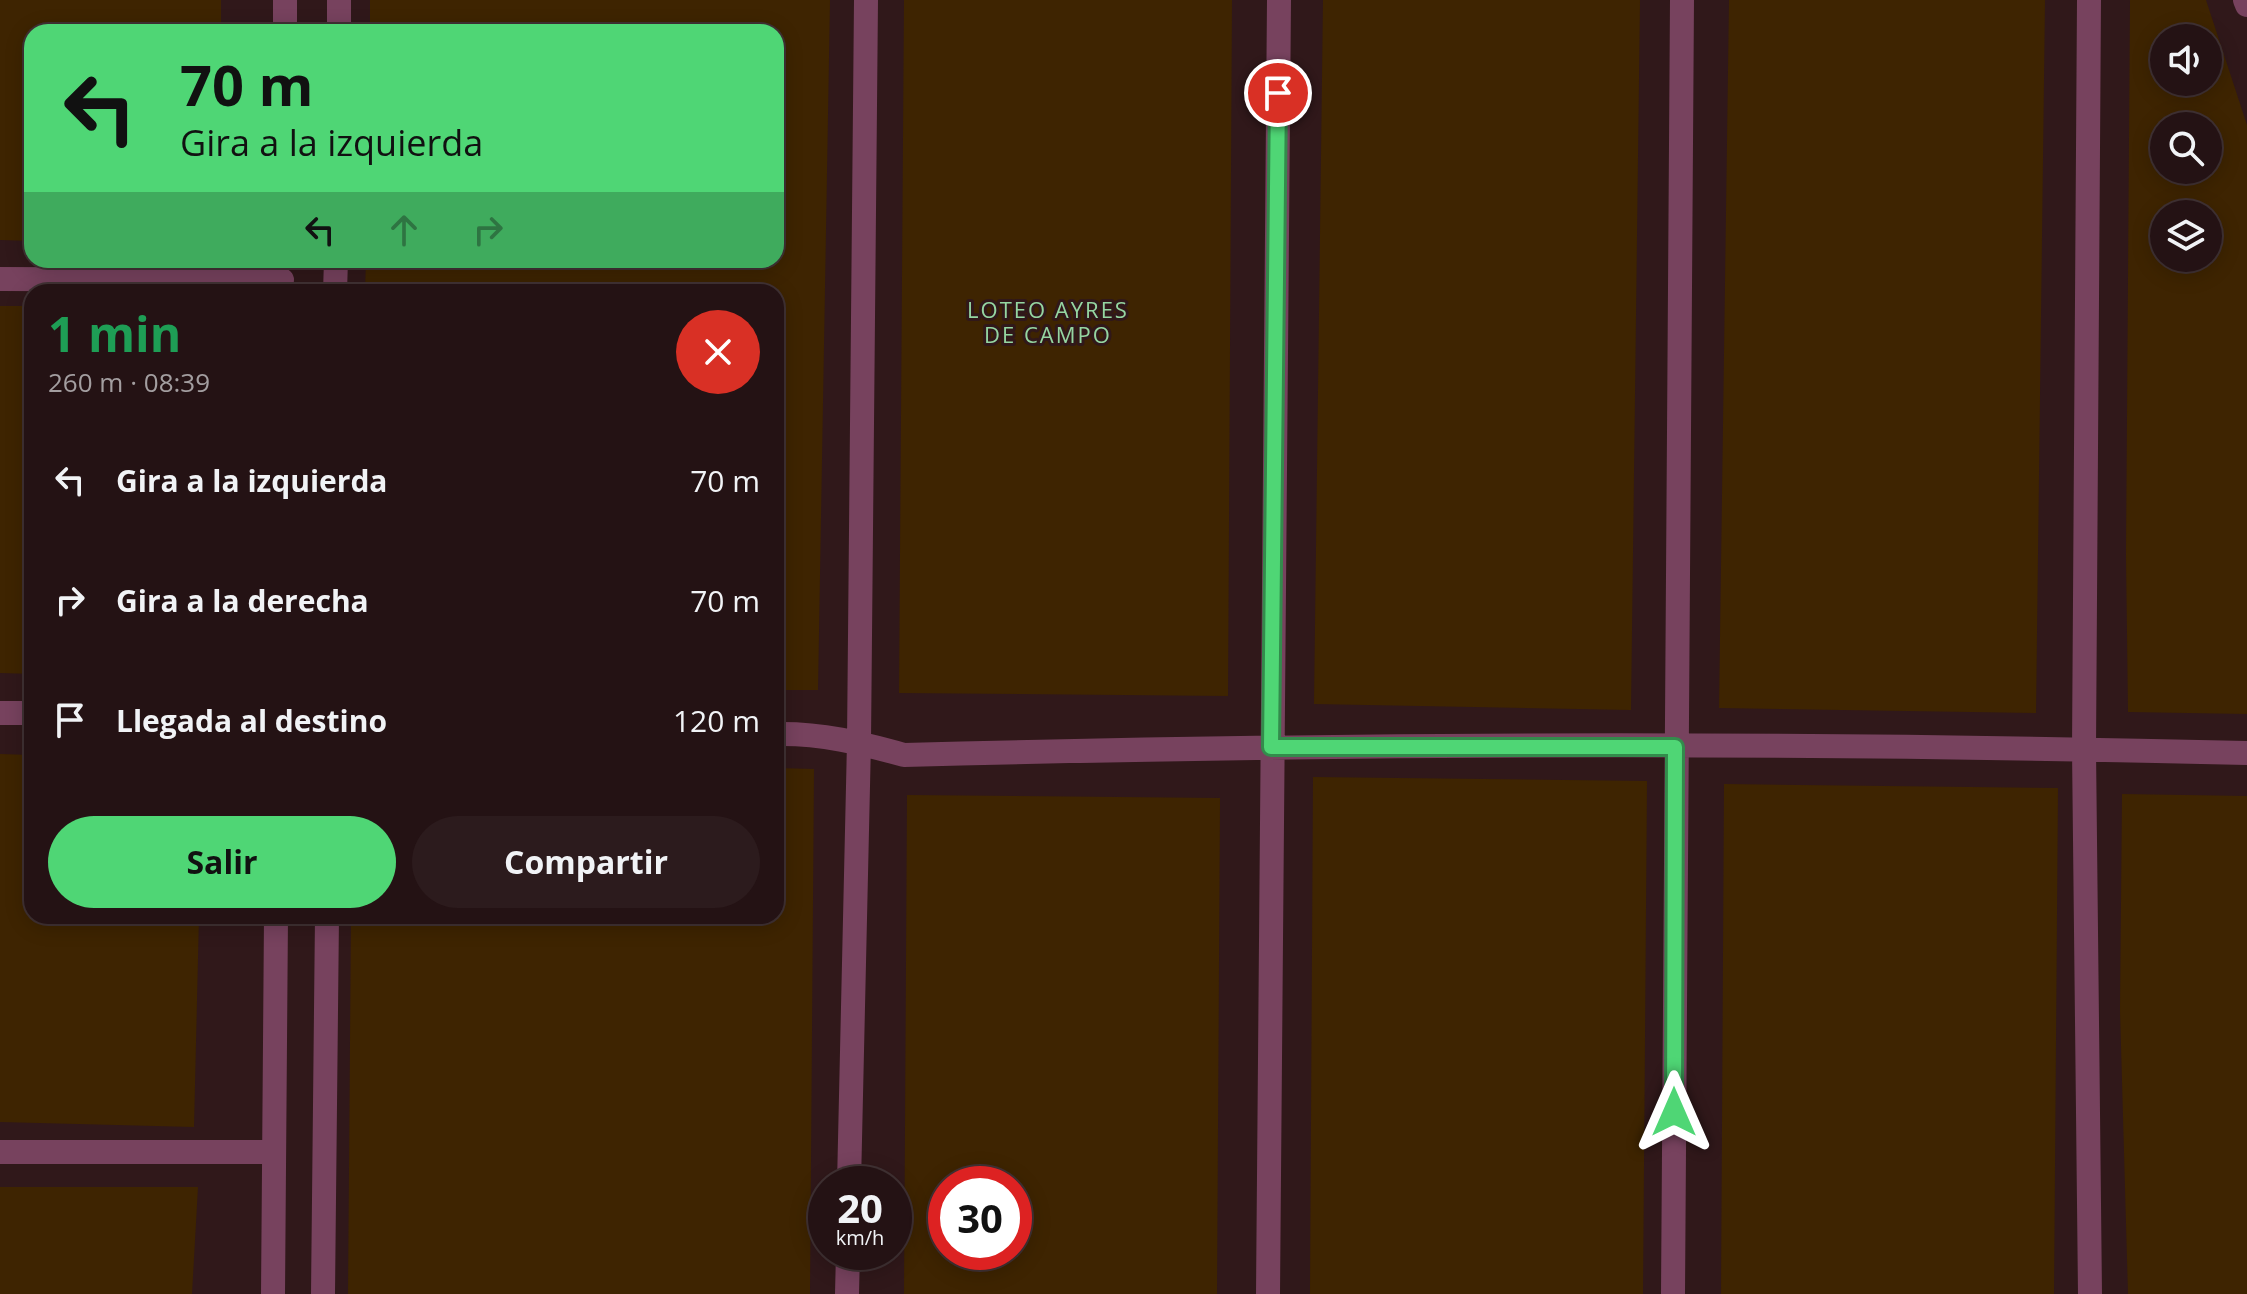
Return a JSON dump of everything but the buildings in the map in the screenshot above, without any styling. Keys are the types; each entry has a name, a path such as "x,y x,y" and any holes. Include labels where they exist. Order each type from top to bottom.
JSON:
{"street":[{"path":"285,0 285,24"},
{"path":"339,0 339,24"},
{"path":"849,1166 859,742 866,0"},
{"path":"1268,1294 1279,0"},
{"path":"1673,1294 1682,0"},
{"path":"2089,0 2084,749 2090,1294"},
{"path":"0,279 282,277"},
{"path":"0,713 24,713"},
{"path":"784,734 810,734 859,742 904,755 1271,747 2084,749 2247,753"},
{"path":"273,1294 276,924"},
{"path":"323,1294 327,924"},
{"path":"0,1152 274,1152"},
{"path":"847,1294 848,1270"}],"shaded area":[{"path":"0,0 221,0 221,24 24,24 24,241 0,240"},
{"path":"370,0 830,0 818,690 784,690 784,284 365,284 366,268 784,268 784,24 370,24"},
{"path":"904,0 1232,0 1228,696 899,693"},
{"path":"1323,0 1640,0 1631,710 1314,704"},
{"path":"1729,0 2045,0 2036,713 1719,708"},
{"path":"2130,0 2206,0 2214,24 2150,24 2150,96 2222,96 2222,49 2247,125 2247,714 2128,712 2126,555"},
{"path":"0,306 24,306 24,674 0,673"},
{"path":"0,754 24,755 24,924 199,924 194,1127 0,1122"},
{"path":"784,768 814,769 811,1166 808,1166 810,1294 348,1294 351,924 784,924"},
{"path":"1313,777 1647,781 1643,1294 1310,1294"},
{"path":"1724,784 2058,788 2054,1294 1721,1294"},
{"path":"2122,794 2247,796 2247,1294 2128,1294 2120,1010"},
{"path":"907,795 1220,798 1217,1294 904,1294 904,1270 912,1270 912,1166 905,1166"},
{"path":"0,1187 198,1187 192,1294 0,1294"}],"district":[{"name":"LOTEO AYRES DE CAMPO","path":"1048,322"}],"route":[{"path":"1278,93 1271,747 1675,747 1674,1112"}]}
